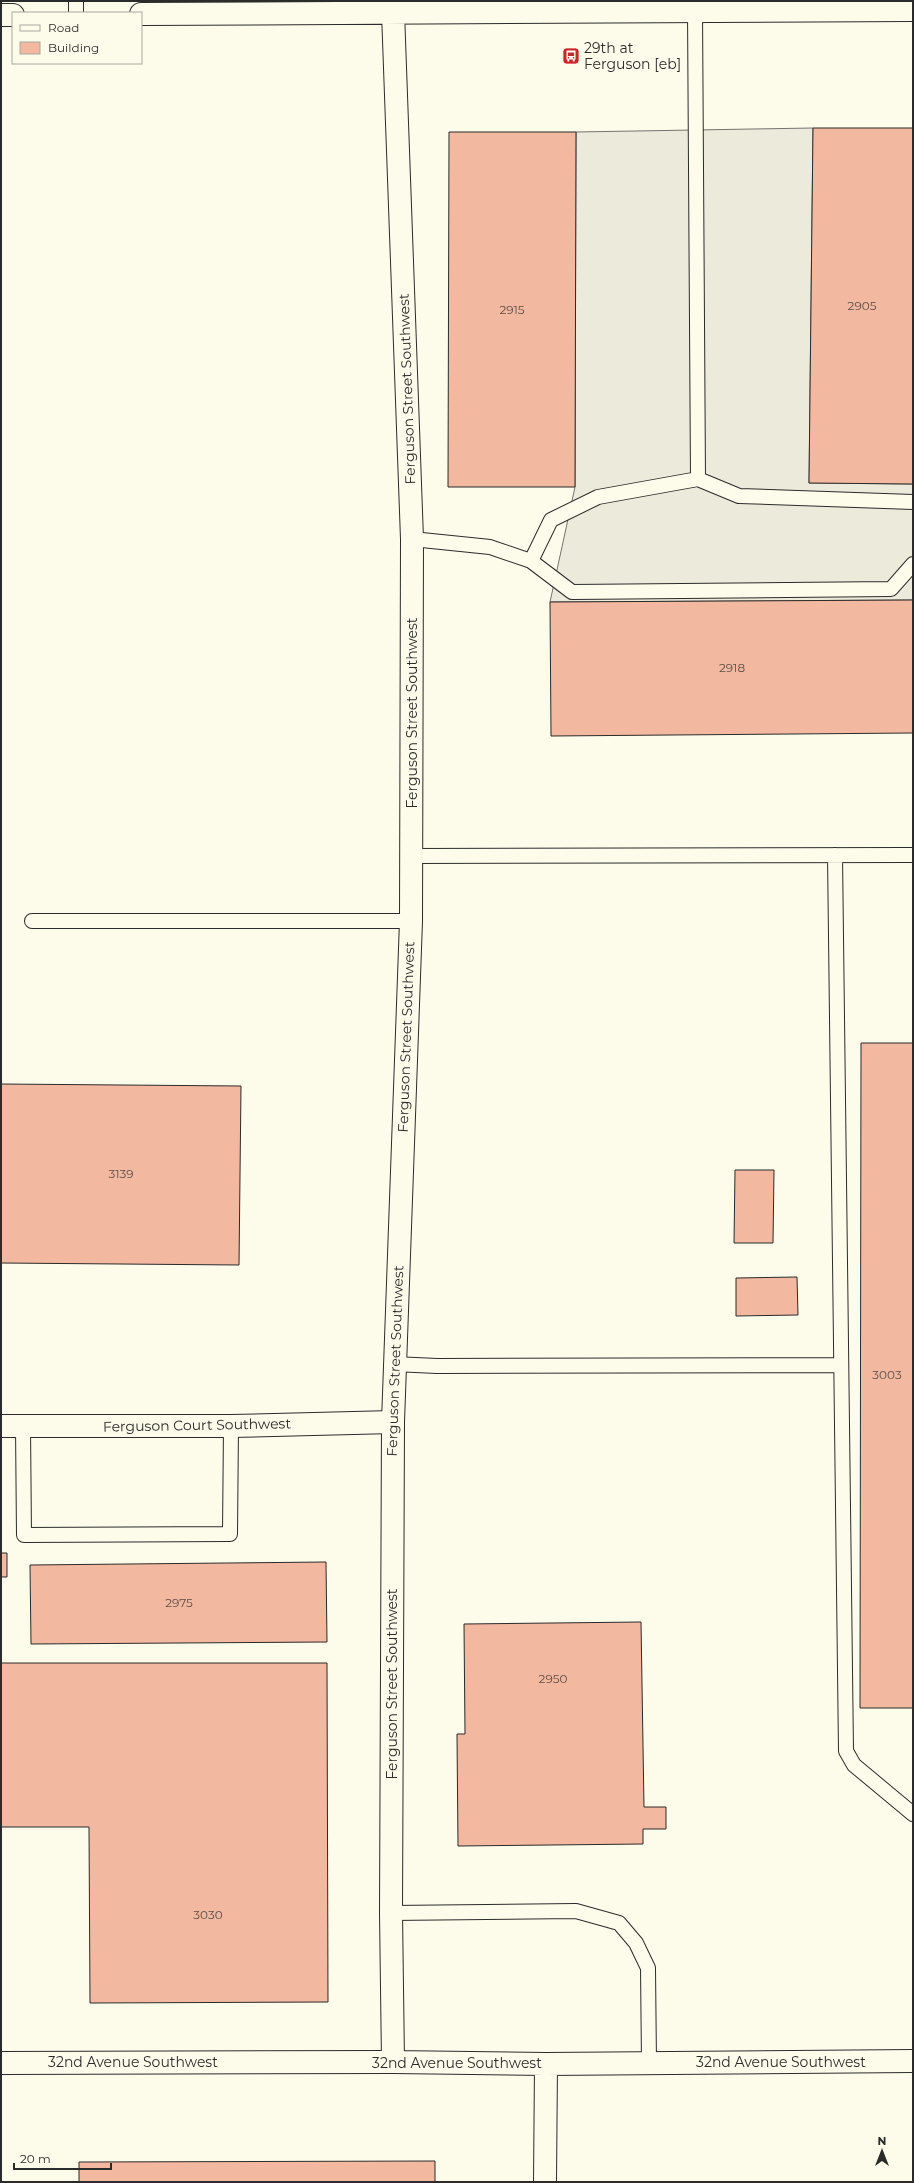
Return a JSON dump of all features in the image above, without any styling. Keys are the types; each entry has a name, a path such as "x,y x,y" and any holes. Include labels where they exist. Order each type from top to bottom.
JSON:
{"street":[{"path":"142,14 506,6 913,10"},
{"name":"Ferguson Street Southwest","path":"381,8 412,539 411,921 393,1422 391,1913 393,2062"},
{"path":"1,15 12,15"},
{"name":"Ferguson Court Southwest","path":"1,1426 230,1426 393,1422"},
{"name":"32nd Avenue Southwest","path":"1,2062 393,2062 546,2064 913,2061"},
{"path":"545,2182 546,2064"}],"lane":[{"path":"76,1 76,12"},
{"path":"686,7 698,479"},
{"path":"530,561 551,520 598,498 698,479 739,496 913,502"},
{"path":"412,539 490,547 530,561 572,592 891,589 913,564"},
{"path":"835,855 846,1751 854,1765 913,1814"},
{"path":"411,856 913,855"},
{"path":"32,921 411,921"},
{"path":"394,1364 437,1366 841,1365"},
{"path":"23,1426 24,1535 230,1534 230,1426"},
{"path":"391,1913 576,1911 619,1922 636,1943 648,1968 649,2063"}],"shaded area":[{"path":"813,128 809,483 913,484 913,600 550,602 575,487 576,132"}],"building":[{"path":"813,128 913,128 913,484 809,483"},
{"path":"449,132 576,132 575,487 448,487"},
{"path":"913,600 913,733 551,736 550,602"},
{"path":"861,1043 913,1043 913,1708 860,1708"},
{"path":"1,1084 241,1086 239,1265 1,1263"},
{"path":"735,1170 774,1170 773,1243 734,1243"},
{"path":"797,1277 798,1315 736,1316 736,1278"},
{"path":"1,1553 7,1553 7,1577 1,1577"},
{"path":"326,1562 327,1642 31,1644 30,1565"},
{"path":"641,1622 644,1807 666,1807 666,1829 643,1829 643,1844 458,1846 457,1734 465,1734 464,1624"},
{"path":"1,1663 327,1663 328,2002 90,2003 89,1827 1,1827"},
{"path":"435,2161 435,2182 79,2182 79,2162"}],"place":[{"name":"29th at Ferguson [eb]","path":"571,56"}]}
